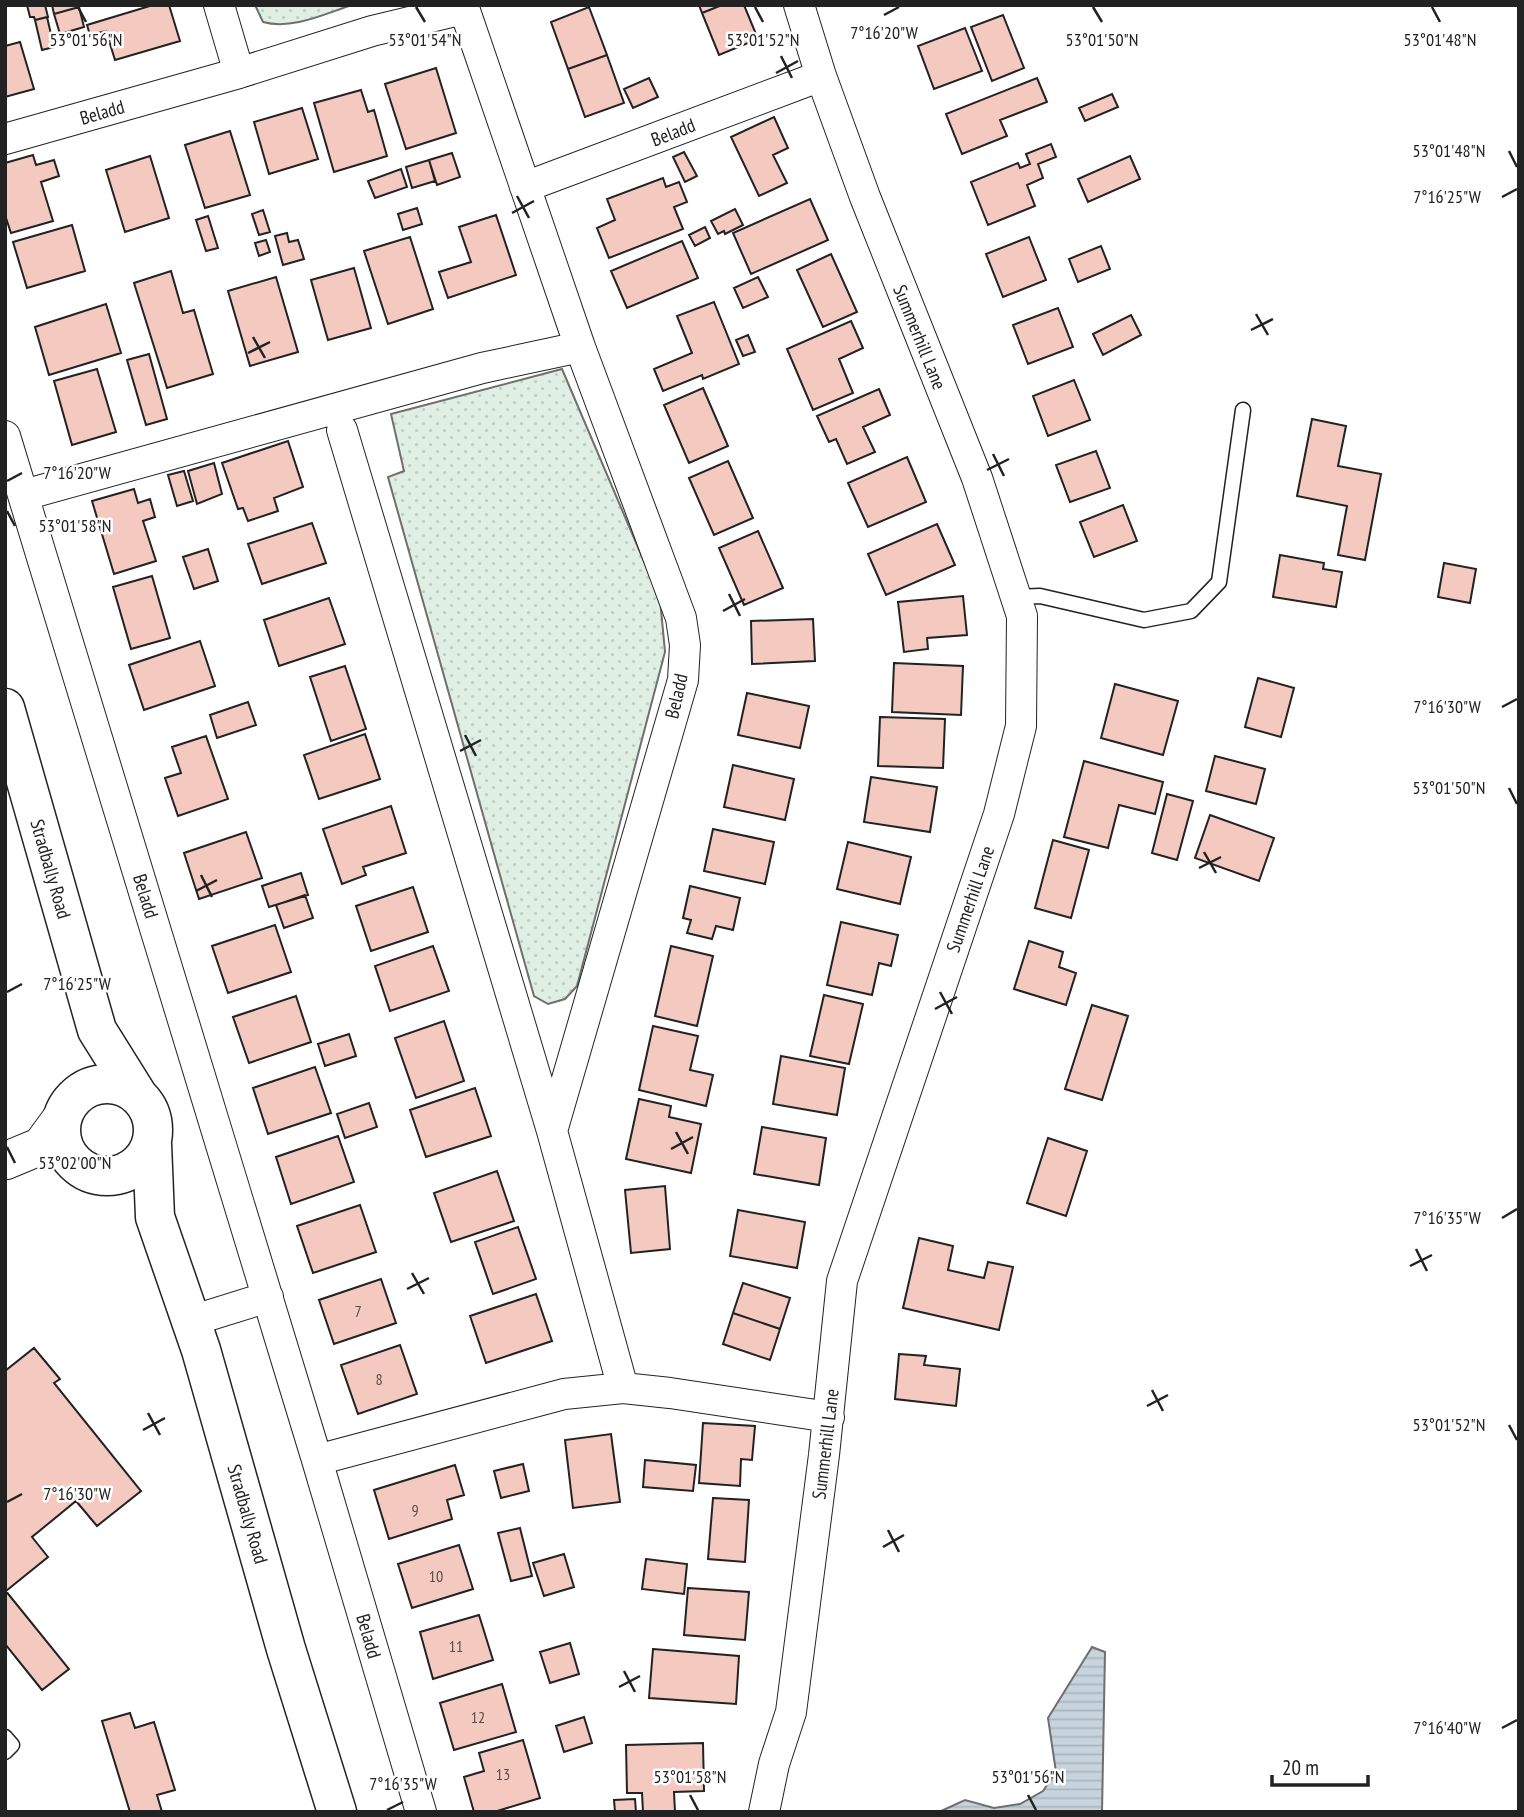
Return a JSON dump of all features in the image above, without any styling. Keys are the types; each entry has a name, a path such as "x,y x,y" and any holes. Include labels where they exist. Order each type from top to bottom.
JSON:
{"main road":[{"name":"Stradbally Road","path":"5,708 97,1030 148,1108 154,1126 152,1144 155,1217 191,1321 286,1649 337,1812"},
{"name":"Stradbally Road","path":"70,1136 97,1030"},
{"path":"70,1136 103,1084 121,1085 137,1094"},
{"path":"70,1136 112,1177 129,1172 144,1160 152,1144"},
{"path":"70,1136 155,1217"}],"street":[{"path":"219,5 239,74"},
{"name":"Summerhill Lane","path":"764,1812 774,1764 791,1712 808,1596 842,1281 999,814 1021,726 1022,616 976,478 821,76 799,5"},
{"name":"Beladd","path":"5,139 239,74 372,31 463,7 580,347 681,618 685,645 683,680 552,1131"},
{"name":"Beladd","path":"525,187 821,76"},
{"path":"24,495 482,368 580,347"},
{"path":"342,430 552,1131 624,1388"},
{"name":"Beladd","path":"5,436 268,1297 421,1812"},
{"path":"5,1161 70,1136"},
{"path":"191,1321 268,1297"},
{"path":"317,1460 564,1394 624,1388 829,1417"}],"lane":[{"path":"1016,597 1040,596 1144,620 1191,611 1219,582 1243,411"},
{"path":"5,1737 12,1745 5,1752"}],"green space":[{"path":"255,5 352,5 297,23 274,24 263,22"},
{"path":"562,369 660,599 665,652 577,986 565,999 548,1004 534,996 388,477 404,471 391,414"}],"shaded area":[{"path":"1092,1647 1105,1652 1102,1812 939,1812 965,1800 994,1808 1020,1804 1043,1791 1056,1772 1048,1718"}],"building":[{"path":"27,5 45,5 48,17 35,20 30,17"},
{"path":"52,5 79,5 79,7 54,14"},
{"path":"153,5 169,5 180,41 115,60 106,31 90,35 87,25"},
{"path":"699,5 722,5 702,13"},
{"path":"722,5 744,5 758,39 719,55 702,13"},
{"path":"79,7 84,27 60,34 54,14"},
{"path":"589,7 607,55 568,69 551,22"},
{"path":"1003,15 1024,68 992,81 971,27"},
{"path":"47,17 54,47 42,50 35,20"},
{"path":"965,28 982,71 934,89 918,46"},
{"path":"20,42 34,89 5,97 5,46"},
{"path":"607,55 624,103 585,117 568,69"},
{"path":"436,68 456,133 406,149 385,84"},
{"path":"649,78 658,97 633,108 624,89"},
{"path":"1037,78 1047,102 1000,120 1007,136 962,154 946,114"},
{"path":"361,90 368,112 374,110 387,156 334,172 314,103"},
{"path":"1112,94 1118,107 1085,121 1079,108"},
{"path":"302,108 318,159 269,174 254,122"},
{"path":"774,117 788,148 773,155 787,183 759,196 731,137"},
{"path":"230,131 250,195 205,208 185,145"},
{"path":"1051,144 1056,157 1038,164 1043,178 1027,185 1035,206 988,225 971,182 1018,163 1020,168 1030,164 1026,154"},
{"path":"684,152 697,176 685,182 673,157"},
{"path":"452,153 460,177 437,185 429,160"},
{"path":"33,155 36,165 54,160 59,176 41,182 53,221 11,233 5,215 5,163"},
{"path":"150,156 169,218 125,232 106,170"},
{"path":"1130,156 1140,179 1088,202 1078,179"},
{"path":"429,160 435,181 412,188 406,167"},
{"path":"401,169 407,187 375,198 368,181"},
{"path":"663,178 666,187 679,182 687,202 674,207 683,229 609,258 597,228 615,220 607,199"},
{"path":"810,199 828,240 751,274 733,233"},
{"path":"417,208 422,224 403,230 398,214"},
{"path":"735,209 743,225 725,234 724,231 718,234 711,221"},
{"path":"263,210 270,232 259,235 252,214"},
{"path":"496,215 516,275 448,298 439,272 471,262 459,227"},
{"path":"208,216 218,248 206,251 196,220"},
{"path":"72,225 85,271 27,288 13,242"},
{"path":"705,227 710,238 695,246 689,235"},
{"path":"287,233 289,242 298,240 304,259 283,265 275,236"},
{"path":"410,237 433,309 388,324 364,251"},
{"path":"1029,237 1046,280 1003,297 986,254"},
{"path":"266,240 270,252 259,256 255,243"},
{"path":"682,241 698,278 627,308 611,271"},
{"path":"1101,246 1110,269 1078,282 1069,259"},
{"path":"831,254 857,312 823,327 797,270"},
{"path":"354,268 371,328 328,340 311,280"},
{"path":"171,271 183,313 194,310 213,374 167,388 134,283"},
{"path":"276,277 298,352 250,366 228,291"},
{"path":"758,277 768,297 743,308 734,288"},
{"path":"714,302 739,364 663,391 654,369 692,353 677,316"},
{"path":"106,304 121,353 49,375 35,327"},
{"path":"1058,308 1073,347 1028,364 1013,325"},
{"path":"1131,315 1141,335 1103,355 1093,334"},
{"path":"851,321 863,348 839,359 853,393 813,410 787,349"},
{"path":"748,335 755,352 743,356 736,340"},
{"path":"149,354 167,419 146,425 127,360"},
{"path":"97,369 116,432 72,445 54,381"},
{"path":"1074,380 1090,420 1048,436 1033,396"},
{"path":"703,388 728,446 689,463 664,405"},
{"path":"879,389 890,415 863,427 875,452 847,464 836,439 829,442 817,416"},
{"path":"1312,419 1346,426 1338,466 1381,474 1365,560 1338,555 1347,506 1297,496"},
{"path":"288,441 303,487 274,498 278,511 248,521 243,508 238,509 222,463"},
{"path":"1096,451 1110,488 1070,502 1056,465"},
{"path":"907,457 926,502 868,527 848,483"},
{"path":"728,461 753,518 714,535 689,478"},
{"path":"214,463 222,494 197,504 188,471"},
{"path":"184,471 193,501 177,506 168,475"},
{"path":"134,489 138,503 150,499 155,517 143,521 156,561 114,574 92,501"},
{"path":"1123,505 1137,541 1094,557 1080,522"},
{"path":"312,523 326,563 262,584 248,544"},
{"path":"937,524 955,565 886,595 868,554"},
{"path":"758,531 783,588 744,605 719,548"},
{"path":"208,549 218,581 194,589 183,557"},
{"path":"1280,555 1324,563 1323,569 1342,572 1336,607 1273,597"},
{"path":"1444,563 1476,569 1470,603 1438,597"},
{"path":"152,576 170,638 131,649 113,587"},
{"path":"963,596 967,635 927,638 928,649 904,652 898,602"},
{"path":"329,598 345,644 279,666 264,620"},
{"path":"813,619 815,661 752,664 751,621"},
{"path":"200,641 215,686 144,710 129,665"},
{"path":"894,663 963,666 961,715 892,712"},
{"path":"345,666 366,729 331,741 310,677"},
{"path":"1258,678 1294,688 1281,737 1245,727"},
{"path":"1115,684 1178,701 1163,755 1101,738"},
{"path":"747,693 809,706 800,748 738,735"},
{"path":"248,702 256,725 217,738 210,715"},
{"path":"880,717 945,719 943,768 878,766"},
{"path":"365,734 380,779 319,799 304,755"},
{"path":"206,736 228,799 178,816 165,778 181,773 172,747"},
{"path":"1215,756 1265,769 1256,804 1206,791"},
{"path":"1084,761 1163,782 1155,814 1119,805 1108,848 1064,837"},
{"path":"733,765 794,779 785,820 724,807"},
{"path":"871,777 937,787 930,832 864,822"},
{"path":"1167,794 1193,801 1177,860 1152,853"},
{"path":"391,806 406,853 363,867 366,875 342,884 323,829"},
{"path":"1210,815 1274,838 1259,881 1195,858"},
{"path":"713,829 774,842 765,884 704,871"},
{"path":"246,832 262,878 199,899 184,853"},
{"path":"1053,840 1089,850 1071,918 1035,908"},
{"path":"848,842 911,857 900,904 837,889"},
{"path":"301,873 308,895 269,907 262,886"},
{"path":"690,886 740,898 733,930 716,926 712,939 687,933 691,920 683,918"},
{"path":"413,887 428,932 371,951 356,906"},
{"path":"305,895 313,918 284,928 276,905"},
{"path":"841,922 898,935 891,966 879,963 872,995 827,985"},
{"path":"275,925 291,972 228,993 212,946"},
{"path":"1029,941 1063,952 1059,967 1076,973 1066,1005 1014,989"},
{"path":"433,946 449,991 390,1011 375,966"},
{"path":"671,946 713,956 697,1026 655,1016"},
{"path":"824,995 863,1004 849,1064 810,1056"},
{"path":"296,996 311,1042 249,1063 233,1017"},
{"path":"1092,1005 1128,1016 1102,1100 1065,1089"},
{"path":"444,1021 464,1081 416,1098 395,1038"},
{"path":"653,1026 698,1036 690,1070 713,1075 706,1106 639,1090"},
{"path":"349,1034 356,1056 325,1066 318,1044"},
{"path":"781,1056 845,1068 837,1115 773,1104"},
{"path":"315,1067 331,1113 268,1134 253,1088"},
{"path":"475,1088 491,1136 426,1157 410,1110"},
{"path":"639,1099 671,1106 669,1117 701,1124 691,1173 626,1159"},
{"path":"369,1103 377,1127 345,1138 337,1114"},
{"path":"762,1127 826,1138 819,1185 754,1174"},
{"path":"338,1136 354,1182 291,1204 276,1157"},
{"path":"1048,1138 1087,1151 1066,1216 1027,1203"},
{"path":"497,1171 514,1221 451,1242 434,1193"},
{"path":"665,1186 670,1249 631,1253 625,1190"},
{"path":"360,1205 376,1252 313,1273 297,1226"},
{"path":"738,1210 805,1222 797,1268 730,1256"},
{"path":"518,1227 536,1279 493,1294 475,1242"},
{"path":"919,1238 953,1246 948,1270 984,1278 988,1262 1013,1267 999,1330 903,1308"},
{"path":"381,1279 396,1323 334,1344 319,1300"},
{"path":"743,1283 790,1298 780,1329 733,1313"},
{"path":"536,1294 552,1341 486,1363 470,1316"},
{"path":"733,1313 780,1329 770,1360 723,1344"},
{"path":"400,1345 417,1394 358,1414 341,1365"},
{"path":"34,1348 60,1379 54,1383 141,1491 97,1526 76,1501 32,1537 48,1557 6,1591 5,1371"},
{"path":"899,1354 926,1356 924,1365 960,1369 956,1406 895,1399"},
{"path":"703,1423 755,1426 752,1460 741,1459 740,1486 699,1483"},
{"path":"611,1434 620,1502 573,1508 565,1440"},
{"path":"645,1460 696,1465 693,1491 643,1487"},
{"path":"523,1464 529,1491 501,1498 494,1471"},
{"path":"455,1465 464,1495 447,1500 452,1519 389,1539 374,1490"},
{"path":"713,1498 749,1500 745,1562 708,1559"},
{"path":"520,1528 532,1576 511,1581 498,1533"},
{"path":"459,1545 473,1589 412,1608 398,1564"},
{"path":"564,1554 574,1587 544,1596 533,1563"},
{"path":"646,1559 687,1564 684,1594 642,1589"},
{"path":"688,1588 749,1592 745,1640 684,1635"},
{"path":"5,1590 69,1669 42,1690 5,1644"},
{"path":"479,1615 493,1660 433,1679 420,1632"},
{"path":"570,1643 579,1674 550,1683 540,1652"},
{"path":"653,1649 739,1656 736,1704 649,1698"},
{"path":"502,1684 516,1732 454,1750 440,1703"},
{"path":"130,1713 135,1728 154,1722 175,1790 157,1795 162,1812 130,1812 102,1721"},
{"path":"584,1717 592,1743 564,1752 556,1726"},
{"path":"523,1740 540,1798 494,1812 474,1812 464,1777 484,1771 479,1753"},
{"path":"703,1743 704,1791 674,1792 675,1812 643,1812 642,1793 627,1793 626,1745"},
{"path":"635,1799 636,1812 615,1812 614,1800"}]}
